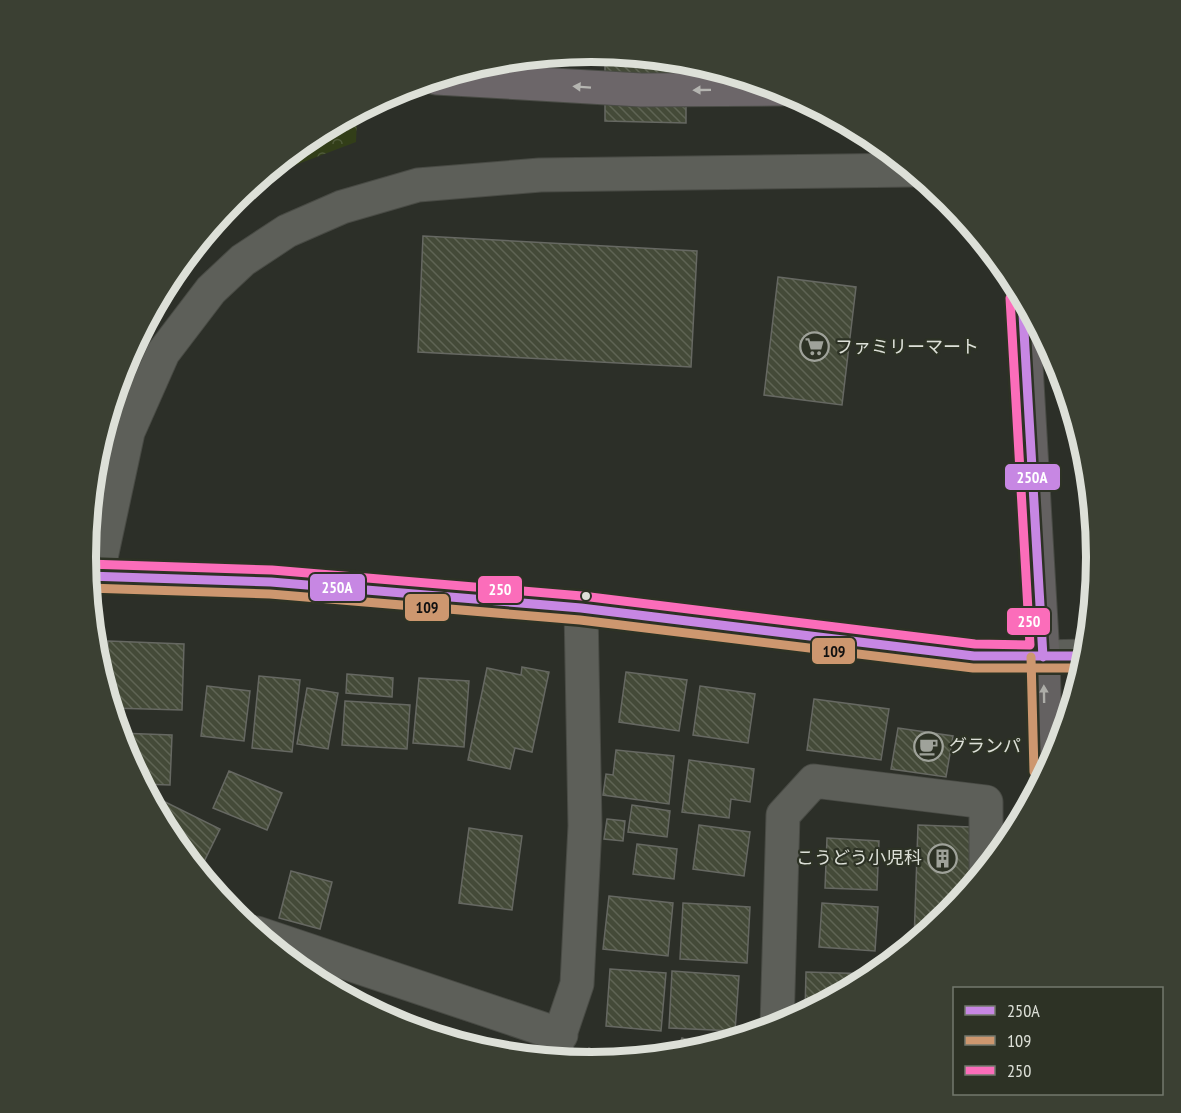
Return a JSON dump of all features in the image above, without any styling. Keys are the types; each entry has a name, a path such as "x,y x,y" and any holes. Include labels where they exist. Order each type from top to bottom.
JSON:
{"highway":[{"path":"458,79 641,90 753,89"}],"main road":[{"path":"1023,317 1043,657 1045,751"}],"street":[{"path":"96,560 128,432 163,352 211,290 243,260 287,231 342,207 418,185 540,175 900,170"},
{"path":"97,576 270,582 581,608 974,656 1075,656"},
{"path":"280,942 557,1046 577,984 585,826 581,608"},
{"path":"777,1015 783,815 814,781 986,802 986,854"}],"green space":[{"path":"357,121 356,142 281,171 315,145"}],"building":[{"path":"605,62 686,71 686,123 605,121"},
{"path":"423,236 697,251 691,367 418,352"},
{"path":"778,277 856,287 842,405 764,395"},
{"path":"108,641 184,644 182,710 119,708 107,663"},
{"path":"522,667 549,672 532,752 515,748 510,769 468,760 487,668 521,675"},
{"path":"626,672 687,680 679,731 619,722"},
{"path":"347,674 393,678 392,697 346,693"},
{"path":"259,676 300,680 292,752 252,748"},
{"path":"419,678 469,681 464,747 413,743"},
{"path":"207,686 250,691 244,741 201,736"},
{"path":"700,686 755,694 748,743 693,735"},
{"path":"307,688 338,693 328,749 297,744"},
{"path":"814,699 889,709 881,760 807,750"},
{"path":"345,701 410,705 407,749 342,745"},
{"path":"898,728 953,736 946,777 891,769"},
{"path":"128,733 172,735 170,785 152,784"},
{"path":"616,750 674,756 669,804 603,795 606,774 613,775"},
{"path":"689,760 754,769 750,802 731,799 729,818 682,812"},
{"path":"229,771 282,793 267,830 213,808"},
{"path":"159,799 220,829 203,864 179,832"},
{"path":"632,805 670,811 667,837 628,832"},
{"path":"607,819 625,821 623,841 604,839"},
{"path":"699,825 750,832 744,876 693,869"},
{"name":"こうどう小児科","path":"918,825 971,827 969,875 941,907 914,931"},
{"path":"469,828 522,836 512,910 459,903"},
{"path":"827,838 879,841 877,890 825,888"},
{"path":"637,844 677,849 674,879 633,874"},
{"path":"291,871 332,882 320,929 279,918"},
{"path":"609,896 673,903 668,956 603,949"},
{"path":"683,903 750,907 747,963 680,959"},
{"path":"822,903 878,907 875,951 819,947"},
{"path":"610,969 666,973 661,1031 606,1026"},
{"path":"672,971 739,976 735,1030 669,1028"},
{"path":"806,972 857,973 838,985 805,1002"},
{"path":"682,1038 691,1041 687,1042 680,1043"}],"transit line":[{"name":"250","path":"96,564 272,570 582,596 975,644 1030,645 1010,298"},
{"name":"250A","path":"1023,317 1043,657"},
{"name":"250A","path":"97,576 271,582 581,608 974,656 1075,656"},
{"name":"109","path":"97,588 270,594 580,620 973,668 1073,668"},
{"name":"109","path":"1031,657 1034,772"}],"place":[{"name":"ファミリーマート","path":"814,347"},
{"name":"グランパ","path":"928,746"},
{"name":"こうどう小児科","path":"943,858"}]}
